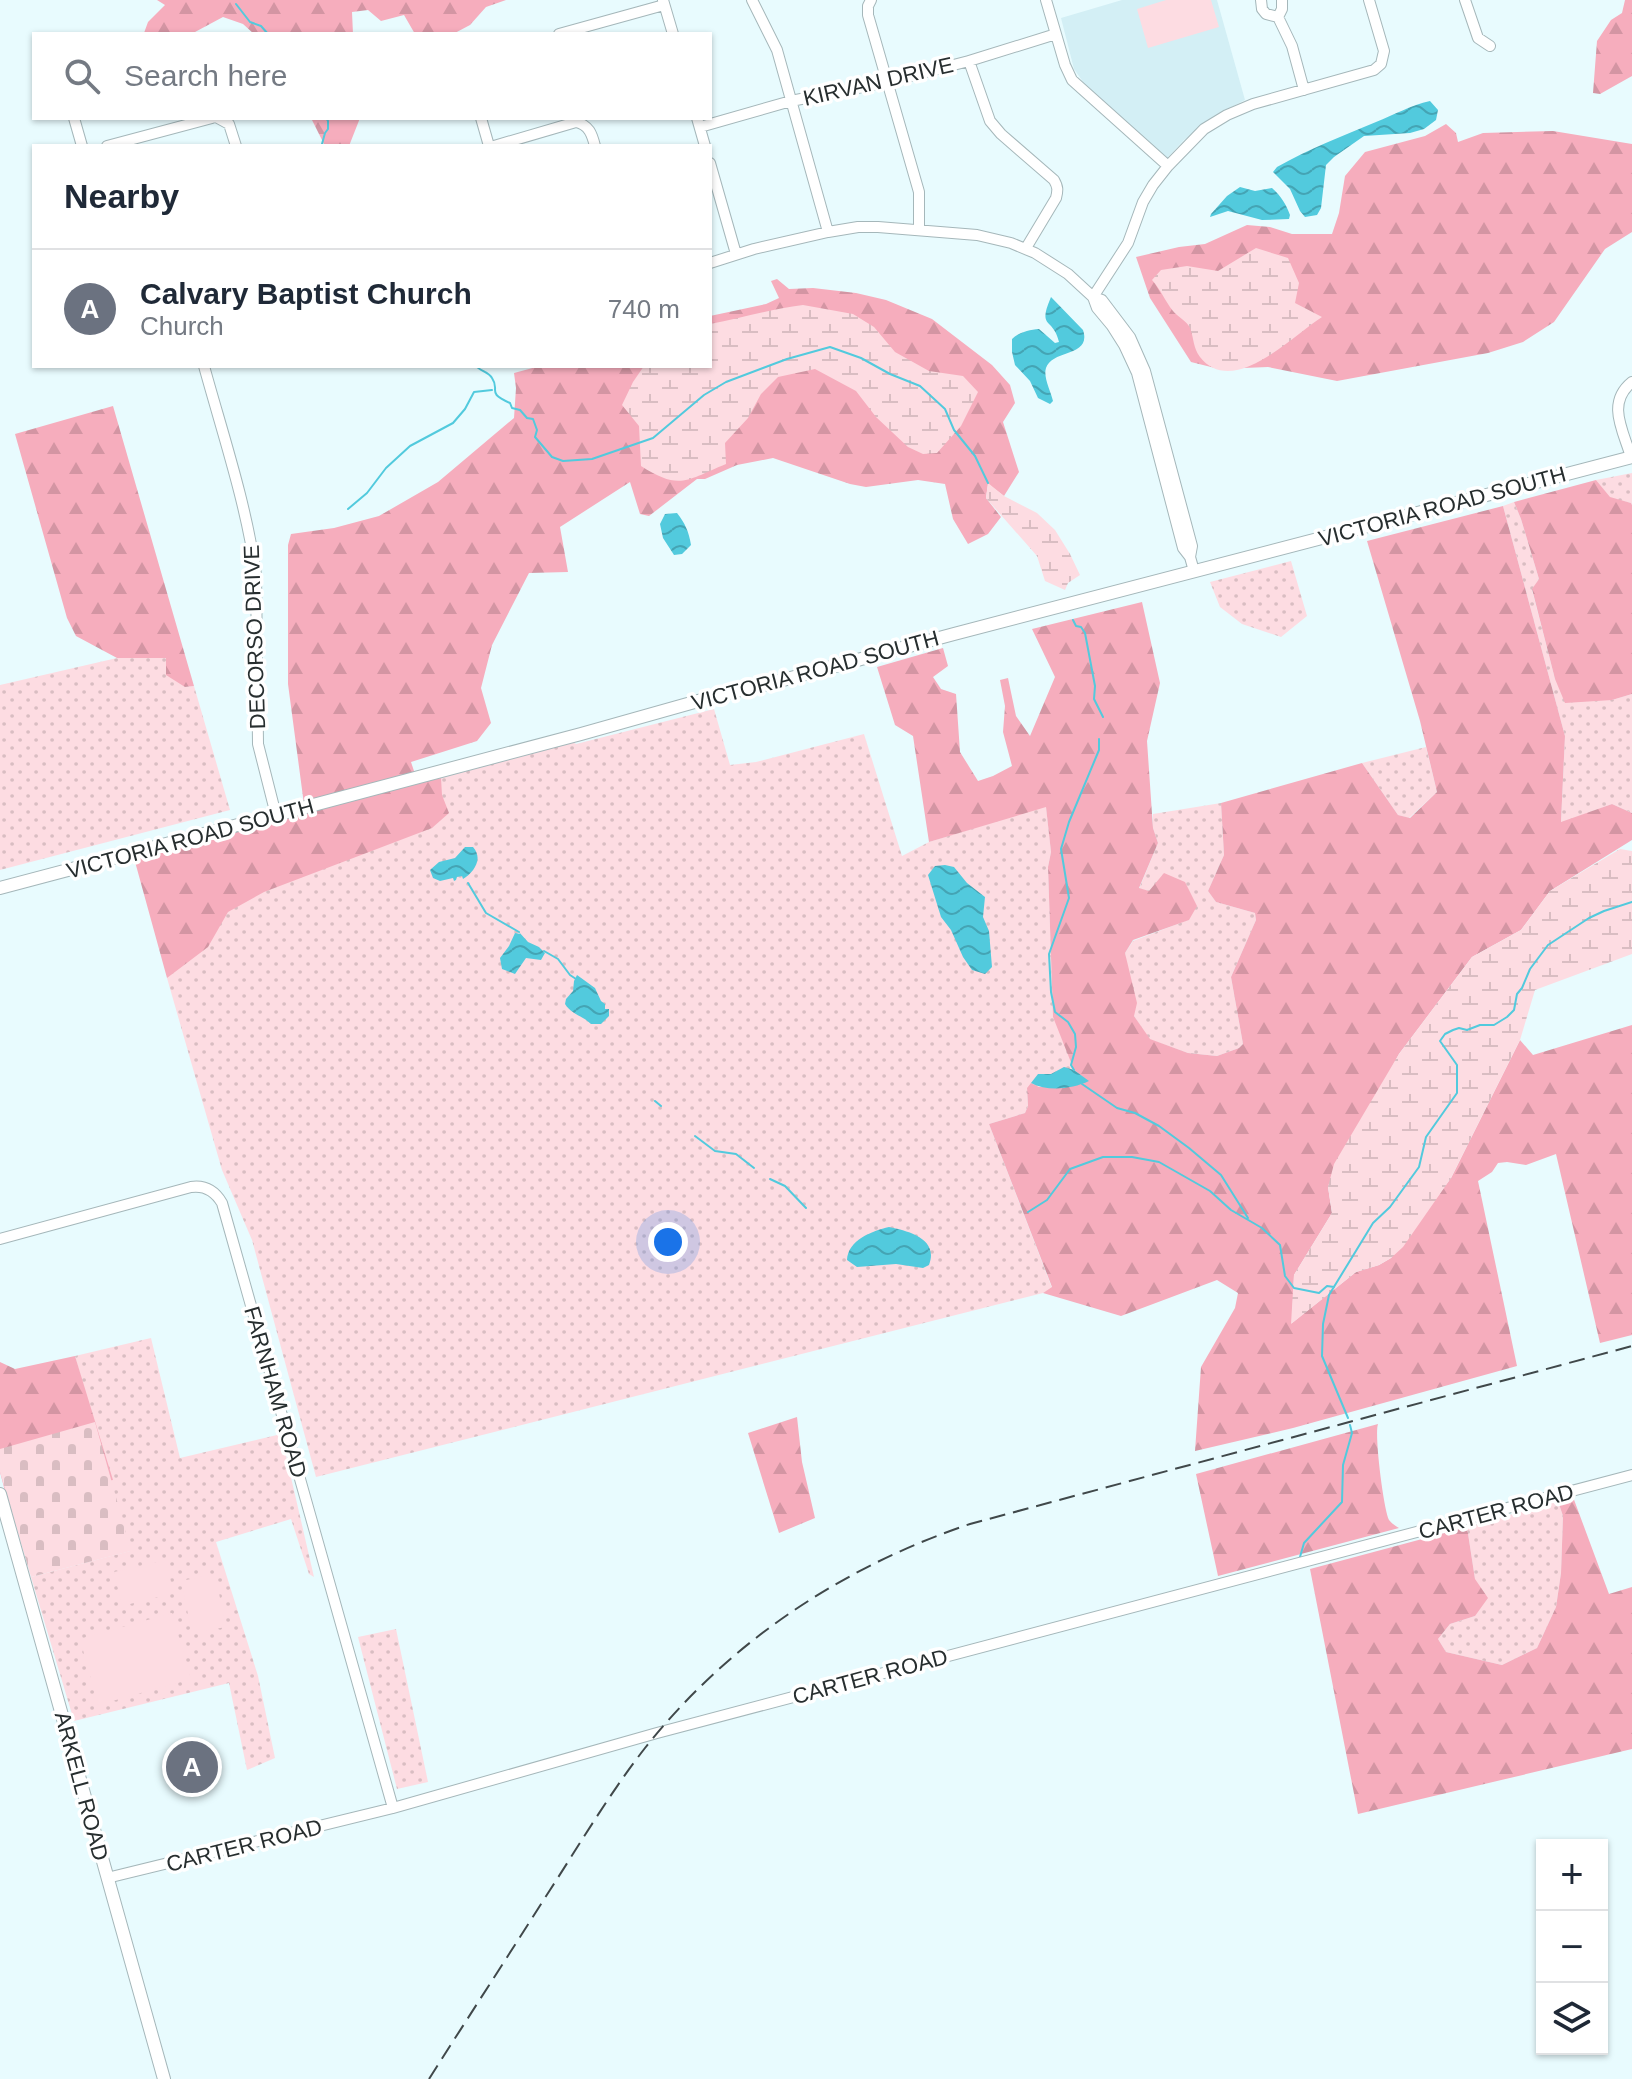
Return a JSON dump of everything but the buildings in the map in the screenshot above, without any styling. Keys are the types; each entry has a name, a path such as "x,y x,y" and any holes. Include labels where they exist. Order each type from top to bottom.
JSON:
{"main road":[{"name":"VICTORIA ROAD SOUTH","path":"0,888 694,702 1631,457"},
{"name":"ARKELL ROAD","path":"0,1494 164,2079"}],"street":[{"path":"752,0 777,50 828,232"},
{"path":"871,0 868,15 919,192 919,230"},
{"path":"1046,0 1072,80 1168,166"},
{"path":"1261,0 1263,12 1278,17 1292,46 1304,90"},
{"path":"1278,17 1282,0"},
{"path":"1093,297 1128,243 1143,202 1168,166 1194,138 1216,121 1246,106 1374,70 1381,64 1384,51 1369,0"},
{"path":"1465,0 1478,38 1490,46"},
{"path":"566,32 664,2 672,32"},
{"name":"KIRVAN DRIVE","path":"712,119 887,82 1056,34"},
{"path":"969,61 990,121 1057,185 1056,198 1026,248"},
{"path":"75,120 81,144"},
{"path":"115,144 207,120"},
{"path":"220,120 229,124 235,144"},
{"path":"482,120 491,144"},
{"path":"499,144 576,122 587,127 594,144"},
{"path":"698,122 704,144"},
{"path":"712,170 736,254"},
{"path":"712,262 736,254 858,227 996,238 1026,248 1068,274 1093,297 1102,300 1123,325 1138,352 1149,386 1170,483 1192,546 1190,557 1194,571"},
{"name":"DECORSO DRIVE","path":"205,368 253,550 257,586 258,744 276,815"},
{"path":"1631,457 1617,408 1623,389 1632,382"},
{"name":"FARNHAM ROAD","path":"0,1239 191,1187 209,1190 218,1197 393,1808"},
{"name":"CARTER ROAD","path":"107,1878 393,1808 673,1729 1632,1475"}],"shaded area":[{"path":"1122,0 1217,0 1245,100 1216,115 1167,158 1086,86 1074,69 1061,18"}],"green space":[{"path":"157,0 506,0 486,7 470,25 457,32 414,32 404,15 381,21 368,10 352,12 353,32 252,32 243,24 223,17 195,32 144,32 148,22 165,5"},
{"path":"1166,0 1211,0 1219,27 1148,48 1137,9"},
{"path":"1625,0 1632,0 1632,76 1600,94 1593,93 1597,41 1611,20 1622,13"},
{"path":"312,120 359,120 350,144 324,144"},
{"path":"1446,124 1456,133 1458,142 1483,133 1553,131 1632,144 1632,232 1605,249 1554,322 1523,342 1488,353 1337,381 1268,367 1219,369 1191,362 1150,298 1136,257 1205,244 1247,225 1270,227 1292,234 1332,234 1345,176 1365,152 1425,136"},
{"path":"1256,248 1288,258 1299,283 1295,303 1322,317 1262,360 1229,371 1214,368 1200,357 1189,326 1173,311 1152,280 1161,270 1187,266 1218,271"},
{"path":"777,279 789,289 813,288 886,300 932,319 992,365 1010,385 1015,403 1003,422 1019,472 1004,496 988,484 986,498 1001,517 988,534 968,544 953,519 945,484 918,480 866,487 773,458 737,465 705,479 697,479 649,516 640,514 630,482 560,527 568,572 529,573 492,645 481,688 491,723 477,741 411,762 418,783 441,778 442,795 449,813 432,828 264,892 228,912 208,947 167,978 134,858 305,812 288,684 288,545 291,534 334,528 379,516 438,482 514,418 514,373 533,368 712,368 712,316 766,304 779,298 771,281"},
{"path":"803,305 853,314 874,327 895,352 929,371 963,376 978,392 961,426 937,453 923,454 908,447 876,417 856,391 815,369 778,377 761,394 748,418 725,443 726,464 692,478 675,481 641,466 639,426 622,405 643,368 712,368 712,324"},
{"path":"113,406 194,686 185,687 166,675 166,658 117,658 76,636 67,618 15,434"},
{"path":"1632,473 1632,505 1610,498 1596,480"},
{"path":"1596,480 1610,497 1632,505 1632,694 1612,700 1565,703 1555,679 1532,589 1539,579 1514,502"},
{"path":"988,483 1004,496 1037,513 1055,530 1080,575 1068,583 1065,590 1045,581 1037,556 986,498"},
{"path":"1514,502 1539,579 1532,590 1555,679 1612,700 1632,694 1632,813 1612,804 1561,823 1565,736 1503,506"},
{"path":"1503,506 1565,736 1561,822 1612,804 1632,813 1632,840 1550,891 1521,930 1472,957 1399,1054 1328,1187 1332,1213 1294,1275 1292,1323 1356,1272 1391,1258 1451,1178 1520,1040 1533,1055 1632,1025 1632,1335 1600,1343 1556,1154 1526,1165 1498,1163 1492,1172 1478,1181 1517,1366 1293,1428 1195,1451 1201,1367 1235,1308 1238,1293 1217,1280 1121,1316 1043,1293 1052,1287 989,1124 1025,1113 1028,1106 1027,1088 1031,1083 1039,1087 1088,1081 1074,1070 1053,1017 1048,867 1051,852 1046,807 929,842 913,736 895,725 877,667 943,648 948,666 933,677 941,689 956,694 960,752 978,781 1012,766 1003,732 1005,706 1000,680 1008,678 1016,716 1030,736 1055,677 1032,629 1142,602 1160,683 1147,741 1153,828 1158,843 1139,888 1149,891 1164,873 1185,882 1197,906 1189,920 1133,940 1125,953 1137,1003 1134,1016 1150,1039 1188,1053 1217,1056 1243,1044 1231,977 1256,920 1255,913 1216,902 1208,891 1224,855 1221,803 1362,763 1398,815 1410,818 1437,792 1420,721 1367,541"},
{"path":"1291,561 1307,616 1281,637 1242,624 1220,607 1210,582"},
{"path":"117,658 167,658 185,687 194,686 230,810 0,870 0,685"},
{"path":"714,709 730,765 756,762 864,734 902,856 929,842 1046,806 1051,852 1048,867 1053,1017 1089,1081 1027,1088 1028,1106 1025,1113 989,1124 1052,1288 1043,1293 316,1477 252,1240 222,1170 167,978 218,906 434,821 441,778 573,742 576,744"},
{"path":"1426,747 1437,792 1409,818 1398,815 1362,763"},
{"path":"1221,803 1224,855 1208,891 1216,902 1255,913 1256,920 1231,977 1243,1044 1217,1056 1188,1053 1149,1039 1134,1016 1125,953 1133,941 1188,920 1149,891 1139,889 1158,843 1153,814"},
{"path":"1620,849 1632,851 1632,954 1535,990 1520,1040 1451,1178 1403,1247 1379,1265 1356,1272 1291,1324 1294,1275 1332,1213 1328,1187 1334,1164 1399,1054 1472,957 1521,930 1550,891"},
{"path":"151,1338 180,1458 281,1434 314,1577 309,1574 291,1519 216,1542 258,1676 275,1758 247,1770 229,1683 74,1721 31,1577 130,1551 75,1356"},
{"path":"75,1356 113,1480 7,1499 0,1472 0,1362 15,1369"},
{"path":"797,1417 802,1462 815,1518 779,1533 748,1433"},
{"path":"95,1422 131,1551 31,1577 0,1472 0,1449"},
{"path":"1378,1424 1378,1457 1385,1503 1389,1520 1399,1528 1218,1576 1196,1474"},
{"path":"1573,1497 1609,1594 1632,1587 1632,1749 1358,1814 1310,1569 1467,1527 1475,1579 1488,1598 1475,1616 1450,1624 1438,1639 1446,1652 1502,1665 1537,1648 1556,1607 1563,1516 1558,1501"},
{"path":"1558,1501 1563,1516 1561,1573 1556,1607 1537,1648 1502,1665 1446,1652 1438,1639 1450,1624 1475,1616 1475,1579 1467,1527"},
{"path":"165,1560 174,1593 122,1606 114,1572"},
{"path":"215,1574 226,1627 192,1633 181,1581"},
{"path":"172,1613 191,1679 98,1705 80,1639"},
{"path":"396,1629 428,1782 397,1789 358,1637"}],"water":[{"path":"1430,101 1438,110 1436,120 1424,129 1364,136 1326,165 1321,208 1317,215 1305,217 1290,189 1273,172 1313,149"},
{"path":"1240,187 1255,191 1272,188 1285,204 1289,219 1262,220 1228,211 1210,217 1227,196"},
{"path":"1051,297 1083,330 1084,339 1077,349 1056,358 1046,368 1046,380 1053,401 1050,404 1038,398 1030,381 1015,365 1012,339 1039,329 1055,343 1059,342 1046,319"},
{"path":"677,513 691,545 682,554 674,555 663,538 660,524 665,514"},
{"path":"465,847 473,847 477,856 476,865 470,873 454,881 453,878 440,881 433,878 430,870 439,862 455,858"},
{"path":"935,866 954,867 967,883 985,897 983,917 989,931 992,967 985,974 972,970 941,917 928,875"},
{"path":"519,932 545,953 541,960 526,958 515,974 502,969 500,958 515,933"},
{"path":"577,975 595,988 605,1009 609,1009 609,1016 601,1024 591,1024 565,1004 573,991"},
{"path":"1064,1067 1089,1081 1060,1088 1045,1088 1031,1083 1038,1074 1051,1074"},
{"path":"889,1227 913,1234 926,1243 931,1256 929,1265 923,1268 896,1264 857,1267 847,1260 856,1242"}],"waterway":[{"path":"236,4 250,22 266,32"},
{"path":"322,144 328,129 327,120"},
{"path":"479,368 491,376 498,396 527,418 533,419 537,430 535,437 552,457 563,461 592,459 653,438 704,395 726,382 830,347 920,386 945,409 954,430 975,456 988,483"},
{"path":"348,509 410,446 453,423 474,392 492,390"},
{"path":"1073,620 1085,633 1095,686 1094,699 1103,717"},
{"path":"1074,1070 1071,1065 1076,1047 1075,1034 1068,1022 1055,1012 1049,954 1069,898 1061,849 1099,750 1099,739"},
{"path":"468,883 486,913 519,932"},
{"path":"1348,1418 1322,1356 1323,1324 1329,1295 1373,1223 1390,1207 1419,1167 1426,1137 1457,1093 1457,1065 1440,1041 1453,1030 1494,1025 1507,1017 1514,1010 1517,994 1530,969 1548,945 1589,918 1632,902"},
{"path":"544,951 558,959 576,979"},
{"path":"1082,1084 1117,1108 1135,1113 1159,1126 1189,1148 1221,1175 1248,1218"},
{"path":"655,1101 661,1106"},
{"path":"695,1136 715,1151 736,1154 754,1168"},
{"path":"1028,1212 1047,1200 1070,1169 1103,1157 1132,1157 1159,1162 1210,1191 1231,1210 1262,1228 1280,1245 1285,1276 1294,1288 1319,1293 1327,1286 1334,1287"},
{"path":"770,1179 785,1186 806,1208"},
{"path":"1300,1557 1304,1543 1342,1502 1343,1465 1352,1433 1350,1425"}],"railway":[{"path":"429,2079 596,1818 645,1748 713,1674 791,1612 833,1586 877,1562 970,1524 1632,1346"}],"place":[{"name":"Calvary Baptist Church","path":"192,1767"}]}
